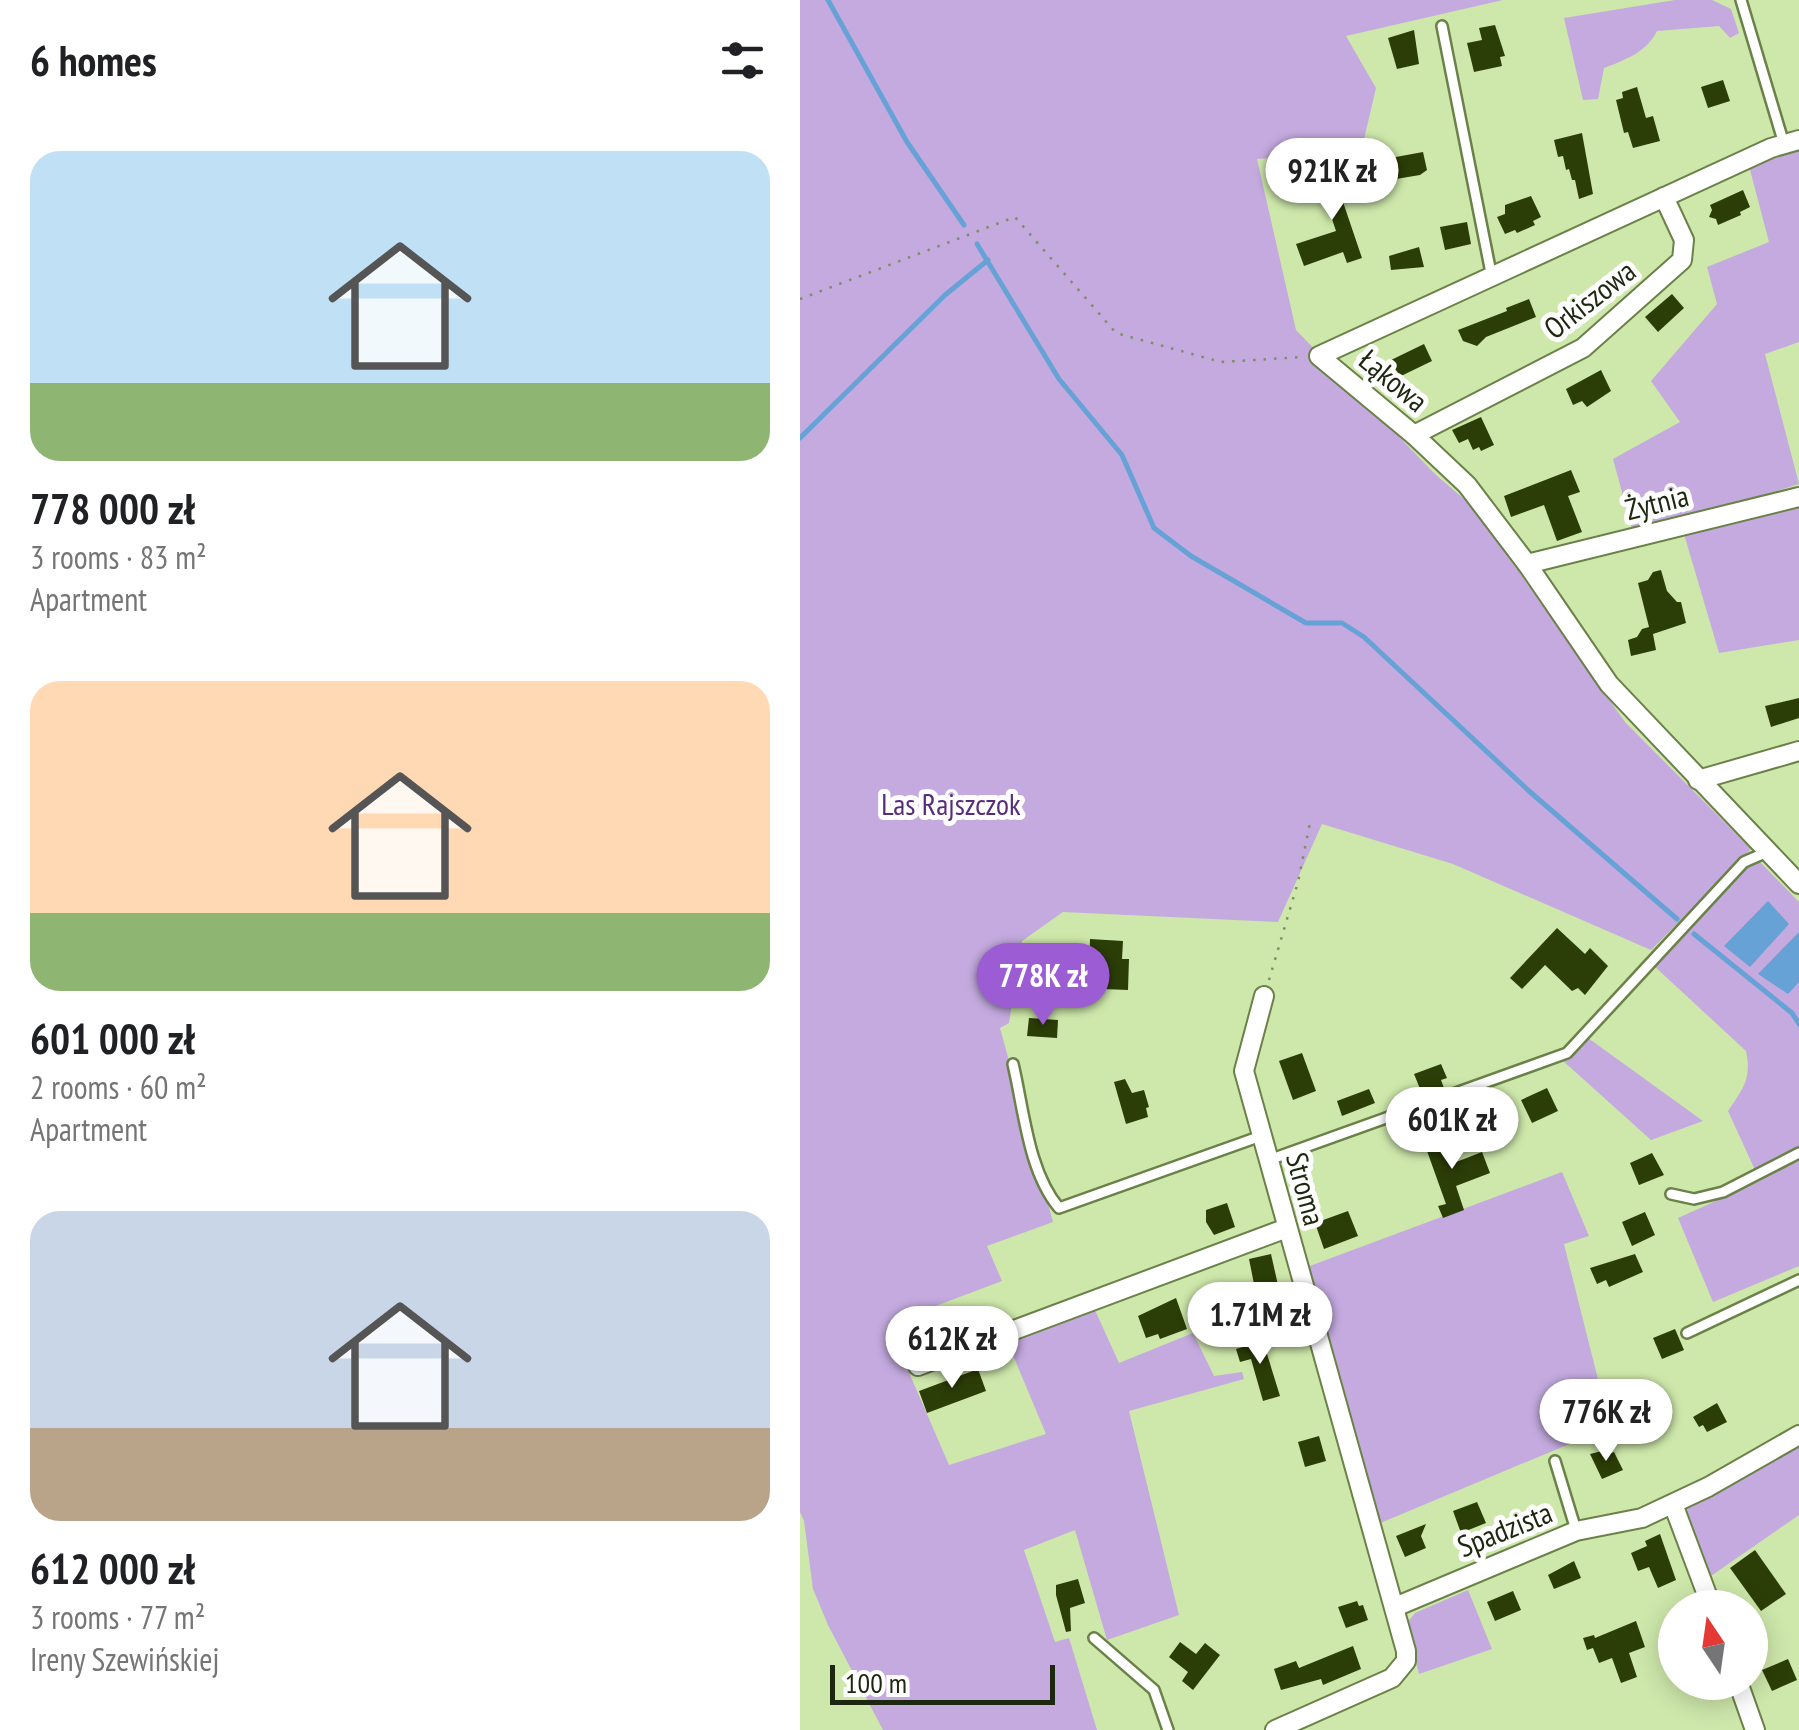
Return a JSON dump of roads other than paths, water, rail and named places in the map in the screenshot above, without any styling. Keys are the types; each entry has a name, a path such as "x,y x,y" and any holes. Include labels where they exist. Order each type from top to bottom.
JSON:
{"street":[{"name":"Łąkowa","path":"1792,142 1664,196 1319,356 1414,434 1467,485 1528,564 1609,684 1799,884"},
{"name":"Orkiszowa","path":"1414,434 1583,348 1682,260 1684,240 1664,196"},
{"name":"Żytnia","path":"1528,564 1799,497"},
{"path":"1698,780 1799,751"},
{"name":"Stroma","path":"1264,996 1244,1072 1406,1652 1400,1670 1376,1686 1275,1730"},
{"path":"918,1366 1287,1228"},
{"name":"Spadzista","path":"1395,1607 1576,1530 1642,1518 1799,1435"},
{"path":"1673,1504 1705,1590"},
{"path":"1744,1700 1755,1730"}],"lane":[{"path":"1741,0 1792,142"},
{"path":"1442,26 1492,278"},
{"path":"1269,1160 1567,1052 1744,862 1768,852"},
{"path":"1013,1064 1038,1171 1047,1194 1059,1208 1262,1135"},
{"path":"1670,1194 1694,1198 1723,1192 1799,1153"},
{"path":"1687,1333 1799,1280"},
{"path":"1555,1461 1576,1530"},
{"path":"1094,1638 1154,1690 1168,1730"}],"water":[{"path":"1768,901 1789,924 1750,967 1724,946"},
{"path":"1799,932 1799,982 1788,994 1758,974"}],"waterway":[{"path":"828,0 907,142 964,225"},
{"path":"977,244 1059,379 1122,455 1154,528 1191,556 1306,623 1342,623 1364,637 1529,791 1677,919"},
{"path":"800,438 945,295 988,260"},
{"path":"1694,934 1792,1013 1799,1024"}],"park label":[{"name":"Las Rajszczok","path":"951,805"}]}
